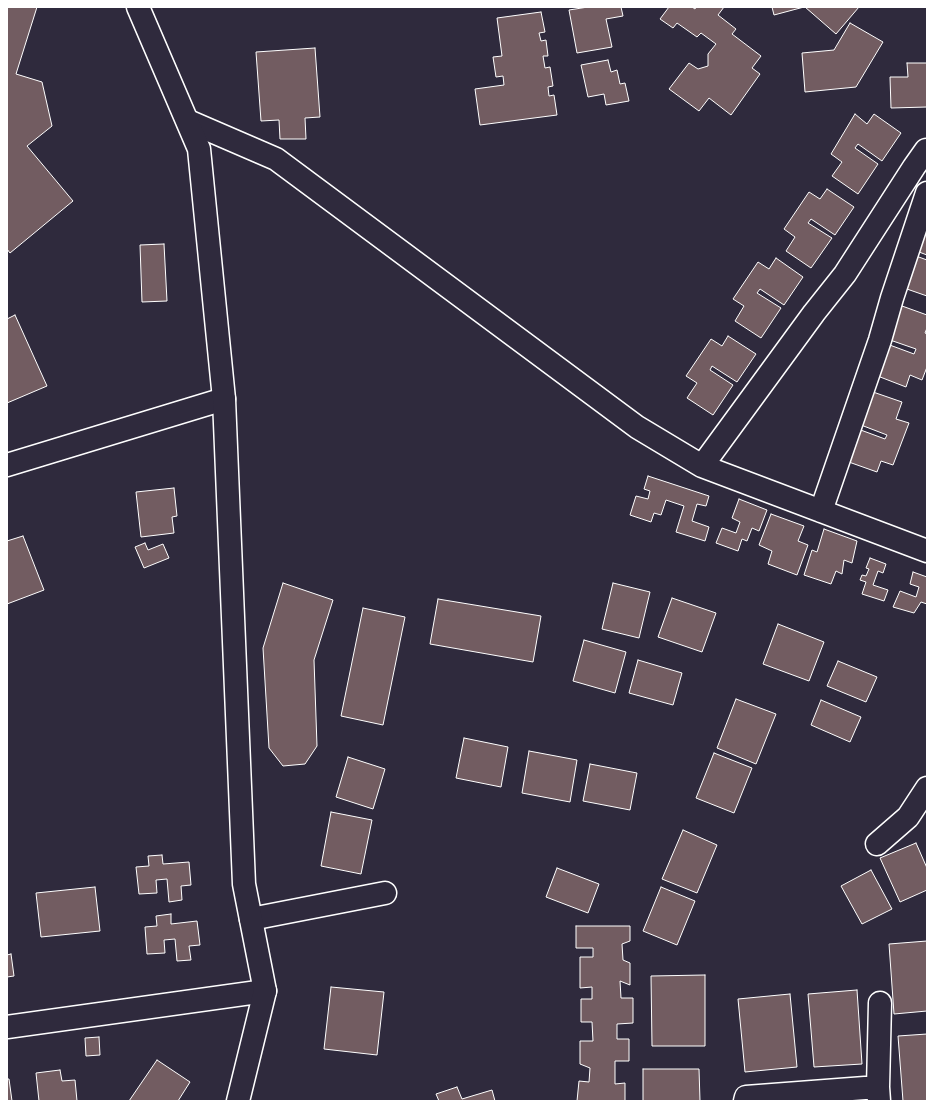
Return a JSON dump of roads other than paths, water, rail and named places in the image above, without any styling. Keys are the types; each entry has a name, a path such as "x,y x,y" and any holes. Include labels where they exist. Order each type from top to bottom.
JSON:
{"street":[{"path":"138,7 199,149 224,399 244,884 265,991 238,1101"},
{"path":"188,122 276,159 637,427 702,466 927,551"},
{"path":"702,466 814,313 845,274 918,161 926,150 927,151"},
{"path":"821,511 880,340 892,298 927,193"},
{"path":"7,465 224,399"},
{"path":"877,844 908,817 927,788"},
{"path":"251,919 386,894"},
{"path":"7,1027 265,991"},
{"path":"745,1101 746,1097 879,1094 880,1003"}]}
